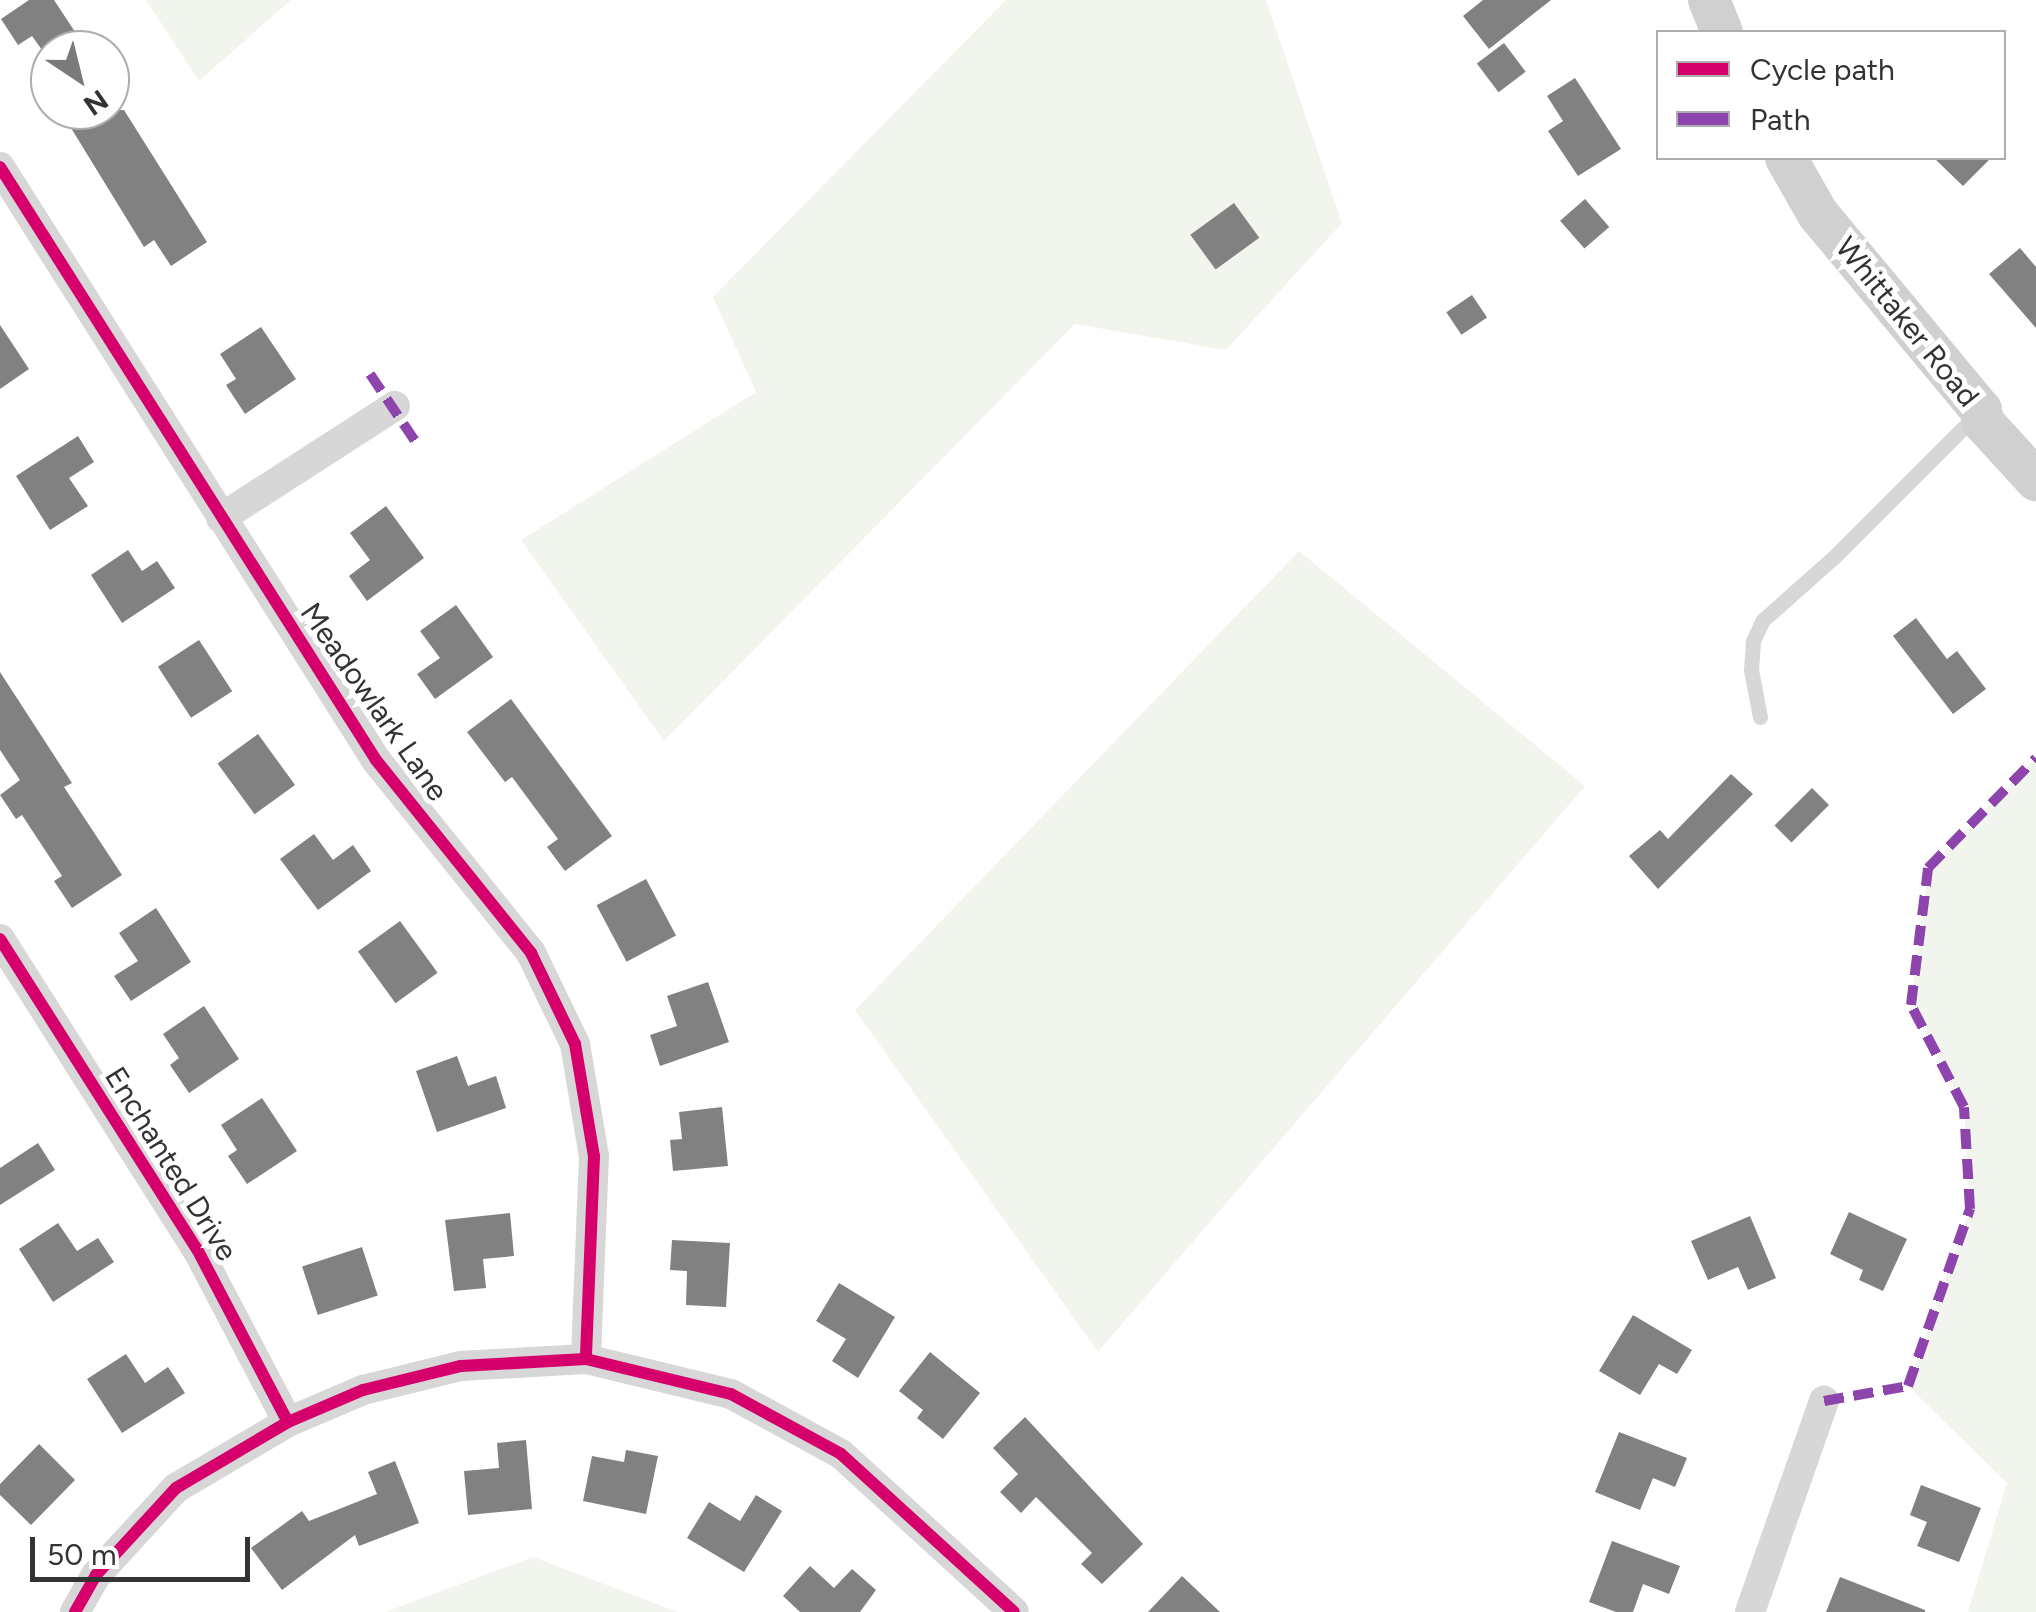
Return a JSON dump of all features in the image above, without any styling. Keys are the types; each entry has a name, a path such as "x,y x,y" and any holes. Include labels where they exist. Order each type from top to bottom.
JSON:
{"main road":[{"path":"1708,0 1721,30"},
{"name":"Whittaker Road","path":"1787,160 1818,214 1981,410 1983,422 2036,480"}],"street":[{"name":"Meadowlark Lane","path":"0,166 376,760 531,953 575,1044 594,1156 586,1359"},
{"path":"220,518 395,406"},
{"name":"Enchanted Drive","path":"0,939 197,1249 288,1422"},
{"path":"75,1612 96,1575 176,1488 288,1422 363,1390 461,1366 586,1359 731,1394 841,1454 1014,1612"},
{"path":"1750,1612 1824,1402"}],"lane":[{"path":"1760,718 1750,670 1753,641 1764,620 1834,557 1981,410"}],"shaded area":[{"path":"146,0 291,0 199,81"},
{"path":"1006,0 1266,0 1342,223 1226,350 1075,324 664,741 521,540 756,392 713,297"},
{"path":"1299,551 1585,786 1098,1352 855,1010"},
{"path":"2036,758 2036,1612 1968,1612 2007,1483 1908,1386 1970,1209 1964,1107 1911,1005 1928,868"},
{"path":"533,1557 678,1612 385,1612"}],"building":[{"path":"29,0 54,0 74,30 30,30 30,37 18,45 1,19"},
{"path":"1483,0 1551,0 1489,49 1463,16"},
{"path":"1504,43 1526,72 1499,92 1477,63"},
{"path":"1575,78 1621,149 1578,176 1548,131 1563,121 1547,96"},
{"path":"130,120 207,242 171,266 154,240 144,247 72,130 130,130"},
{"path":"1936,160 1989,160 1963,186"},
{"path":"1585,199 1609,227 1584,249 1560,221"},
{"path":"1234,203 1259,238 1216,270 1190,235"},
{"path":"2020,248 2036,267 2036,328 1989,274"},
{"path":"1472,295 1487,317 1461,335 1446,312"},
{"path":"0,325 29,369 0,389"},
{"path":"261,327 296,379 245,414 226,385 236,379 220,354"},
{"path":"78,436 94,462 69,478 88,506 50,530 16,476"},
{"path":"386,506 424,558 367,601 349,576 370,560 350,533"},
{"path":"128,550 142,571 157,561 175,588 122,623 91,575"},
{"path":"456,605 493,657 435,699 417,674 440,658 420,631"},
{"path":"1916,618 1947,659 1957,651 1986,689 1953,714 1893,636"},
{"path":"199,640 232,691 191,718 158,667"},
{"path":"0,672 72,783 64,787 122,875 72,908 54,881 62,876 22,815 16,819 0,795 20,780 0,750"},
{"path":"511,699 612,836 565,871 547,847 558,839 512,777 505,782 467,732"},
{"path":"258,734 295,785 255,814 218,763"},
{"path":"1731,774 1753,794 1658,889 1629,856 1660,830 1668,839"},
{"path":"1812,788 1829,805 1791,842 1775,825"},
{"path":"314,834 333,860 353,845 371,871 318,910 280,859"},
{"path":"646,879 676,936 627,962 597,905"},
{"path":"156,908 191,962 131,1001 114,976 138,961 119,933"},
{"path":"400,921 438,973 396,1003 358,952"},
{"path":"708,982 729,1042 660,1066 650,1035 677,1026 667,996"},
{"path":"204,1006 239,1059 189,1093 170,1065 179,1058 163,1034"},
{"path":"457,1056 468,1086 496,1076 506,1108 437,1132 416,1071"},
{"path":"262,1098 297,1151 247,1184 228,1156 237,1150 221,1125"},
{"path":"722,1107 728,1166 673,1171 670,1140 682,1139 679,1112"},
{"path":"38,1143 55,1170 0,1205 0,1168"},
{"path":"1849,1212 1907,1239 1883,1291 1859,1280 1863,1270 1830,1254"},
{"path":"510,1213 514,1256 483,1259 486,1288 454,1291 445,1220"},
{"path":"1750,1216 1776,1278 1748,1290 1738,1267 1708,1280 1691,1241"},
{"path":"58,1223 77,1251 98,1238 114,1262 53,1302 19,1249"},
{"path":"672,1240 730,1243 726,1307 686,1305 687,1271 670,1270"},
{"path":"362,1247 378,1296 318,1315 302,1266"},
{"path":"839,1283 895,1317 858,1378 832,1361 846,1339 816,1321"},
{"path":"1633,1315 1692,1350 1677,1374 1659,1364 1640,1395 1599,1371"},
{"path":"930,1352 980,1393 943,1439 917,1418 923,1410 899,1391"},
{"path":"126,1354 145,1383 168,1367 185,1393 122,1433 87,1379"},
{"path":"1025,1417 1143,1544 1102,1584 1081,1564 1092,1553 1036,1497 1021,1513 1000,1492 1018,1474 993,1448"},
{"path":"1619,1432 1687,1458 1675,1487 1653,1478 1640,1510 1595,1492"},
{"path":"526,1440 532,1509 468,1515 464,1471 499,1468 497,1443"},
{"path":"39,1444 75,1480 31,1525 0,1495 0,1484"},
{"path":"626,1450 658,1456 646,1514 583,1501 592,1456 624,1462"},
{"path":"395,1461 419,1523 359,1546 355,1535 282,1590 251,1548 302,1511 309,1521 377,1494 368,1472"},
{"path":"1921,1485 1981,1508 1959,1562 1917,1546 1927,1522 1910,1515"},
{"path":"756,1495 782,1511 744,1572 687,1538 709,1502 740,1521"},
{"path":"1612,1541 1680,1566 1669,1594 1643,1584 1633,1612 1616,1612 1589,1602"},
{"path":"810,1566 834,1588 852,1569 876,1590 860,1612 800,1612 783,1596"},
{"path":"1182,1576 1220,1612 1148,1612"},
{"path":"1840,1577 1925,1610 1925,1612 1826,1612"}],"marked path":[{"path":"370,374 415,441"},
{"path":"1824,1401 1908,1386 1970,1209 1964,1107 1911,1005 1928,868 2036,758"}],"cycle path":[{"path":"0,167 376,760 531,953 575,1044 594,1156 586,1359"},
{"path":"0,939 197,1249 288,1422"},
{"path":"75,1612 96,1575 176,1488 288,1422 363,1390 461,1366 586,1359 731,1394 841,1454 1014,1612"}]}
